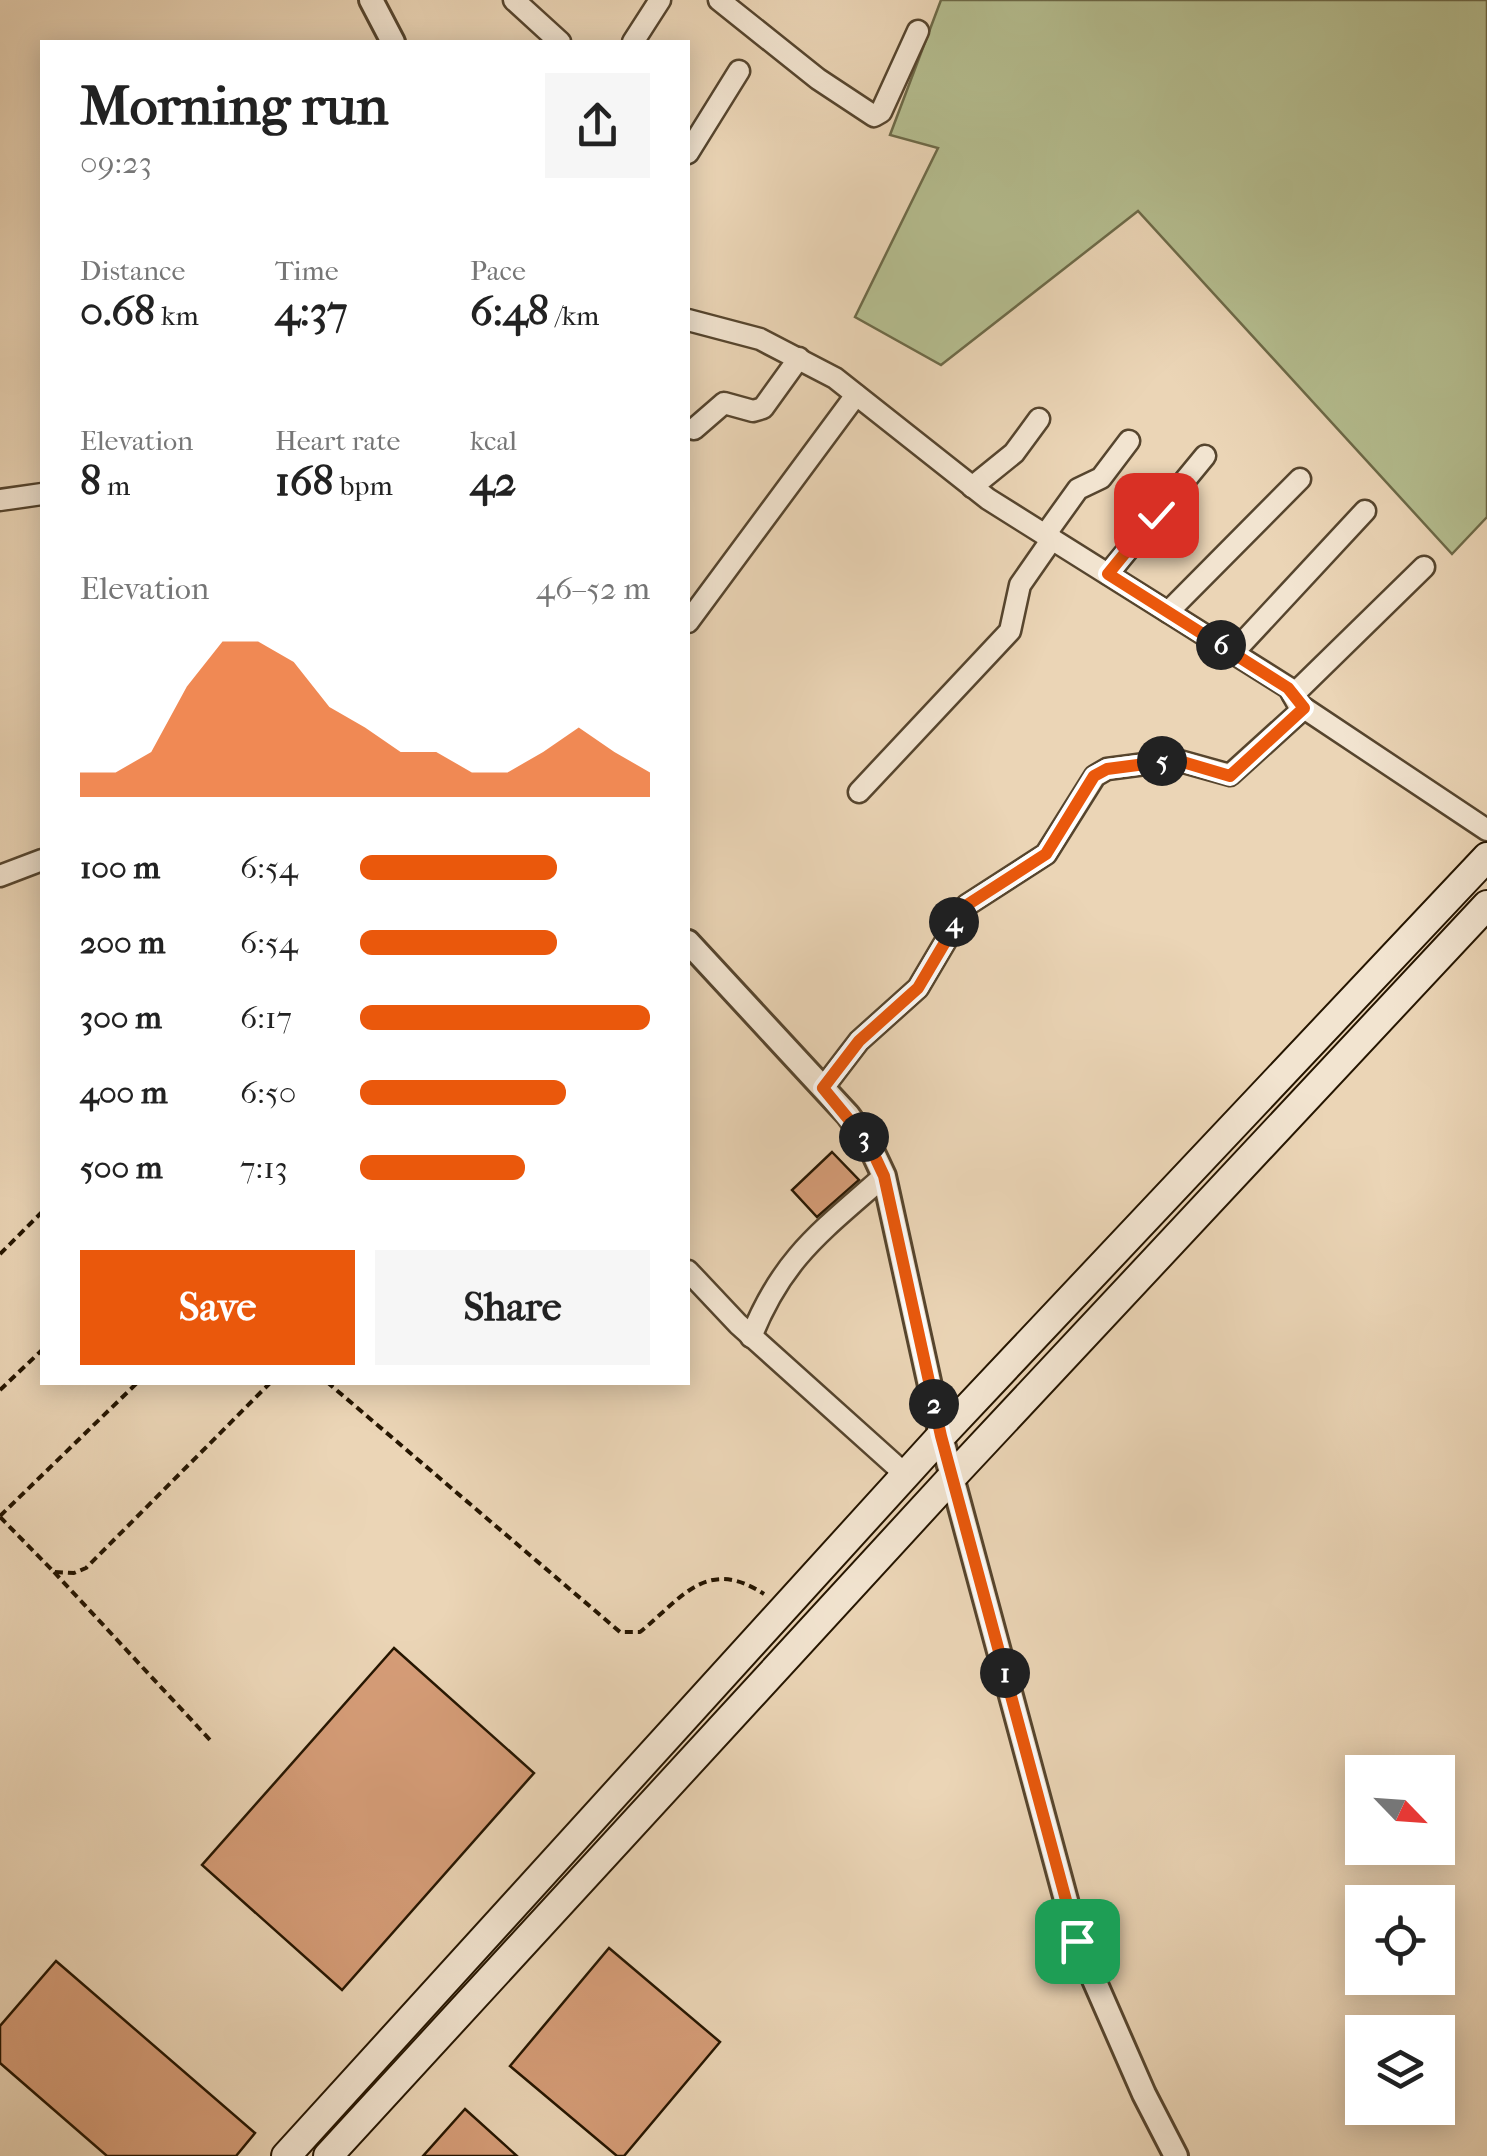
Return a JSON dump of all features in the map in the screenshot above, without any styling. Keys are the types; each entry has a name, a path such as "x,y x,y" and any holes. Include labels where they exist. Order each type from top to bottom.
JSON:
{"main road":[{"path":"286,2156 941,1436 1487,856"},
{"path":"328,2156 952,1477 1487,905"}],"street":[{"path":"371,0 392,40"},
{"path":"514,0 558,40"},
{"path":"634,40 660,0"},
{"path":"719,0 818,80 874,116 881,112 918,31"},
{"path":"690,151 739,71"},
{"path":"690,321 760,339 799,358 856,395 972,487 1233,653 1487,830"},
{"path":"694,430 724,402 754,411 763,408 799,358"},
{"path":"690,619 856,395"},
{"path":"972,487 1014,453 1040,419"},
{"path":"859,792 1010,631 1020,586 1078,489 1101,478 1129,441"},
{"path":"1108,574 1206,456"},
{"path":"1168,612 1300,479"},
{"path":"0,500 40,494"},
{"path":"1233,653 1365,511"},
{"path":"823,1088 859,1041 918,988 967,905 1046,854 1094,776 1107,769 1176,760 1230,776 1424,567"},
{"path":"0,876 40,861"},
{"path":"690,944 823,1088 869,1144 884,1176 941,1436 1077,1941 1144,2094 1176,2156"},
{"path":"751,1336 768,1294 792,1260 884,1176"},
{"path":"690,1273 751,1336 906,1475"}],"path":[{"path":"0,1254 40,1214"},
{"path":"0,1390 40,1352"},
{"path":"135,1385 0,1516 211,1741"},
{"path":"54,1572 74,1573 86,1568 268,1385"},
{"path":"331,1385 620,1632 640,1632 706,1579 724,1576 742,1580 784,1608"}],"green space":[{"path":"941,0 1487,0 1487,517 1452,554 1138,211 941,365 855,317 938,148 890,135"}],"building":[{"path":"832,1152 859,1180 817,1217 792,1190"},
{"path":"394,1648 534,1773 342,1990 202,1865"},
{"path":"609,1948 720,2042 624,2156 617,2156 510,2066"},
{"path":"56,1961 255,2133 236,2156 107,2156 0,2063 0,2026"},
{"path":"465,2109 517,2156 423,2156"}],"route":[{"path":"1077,1941 941,1436 884,1176 869,1144 823,1088 859,1041 918,988 960,912 1046,854 1094,776 1107,769 1176,760 1230,776 1304,708 1295,700 1292,690 1108,574 1156,515"}]}
